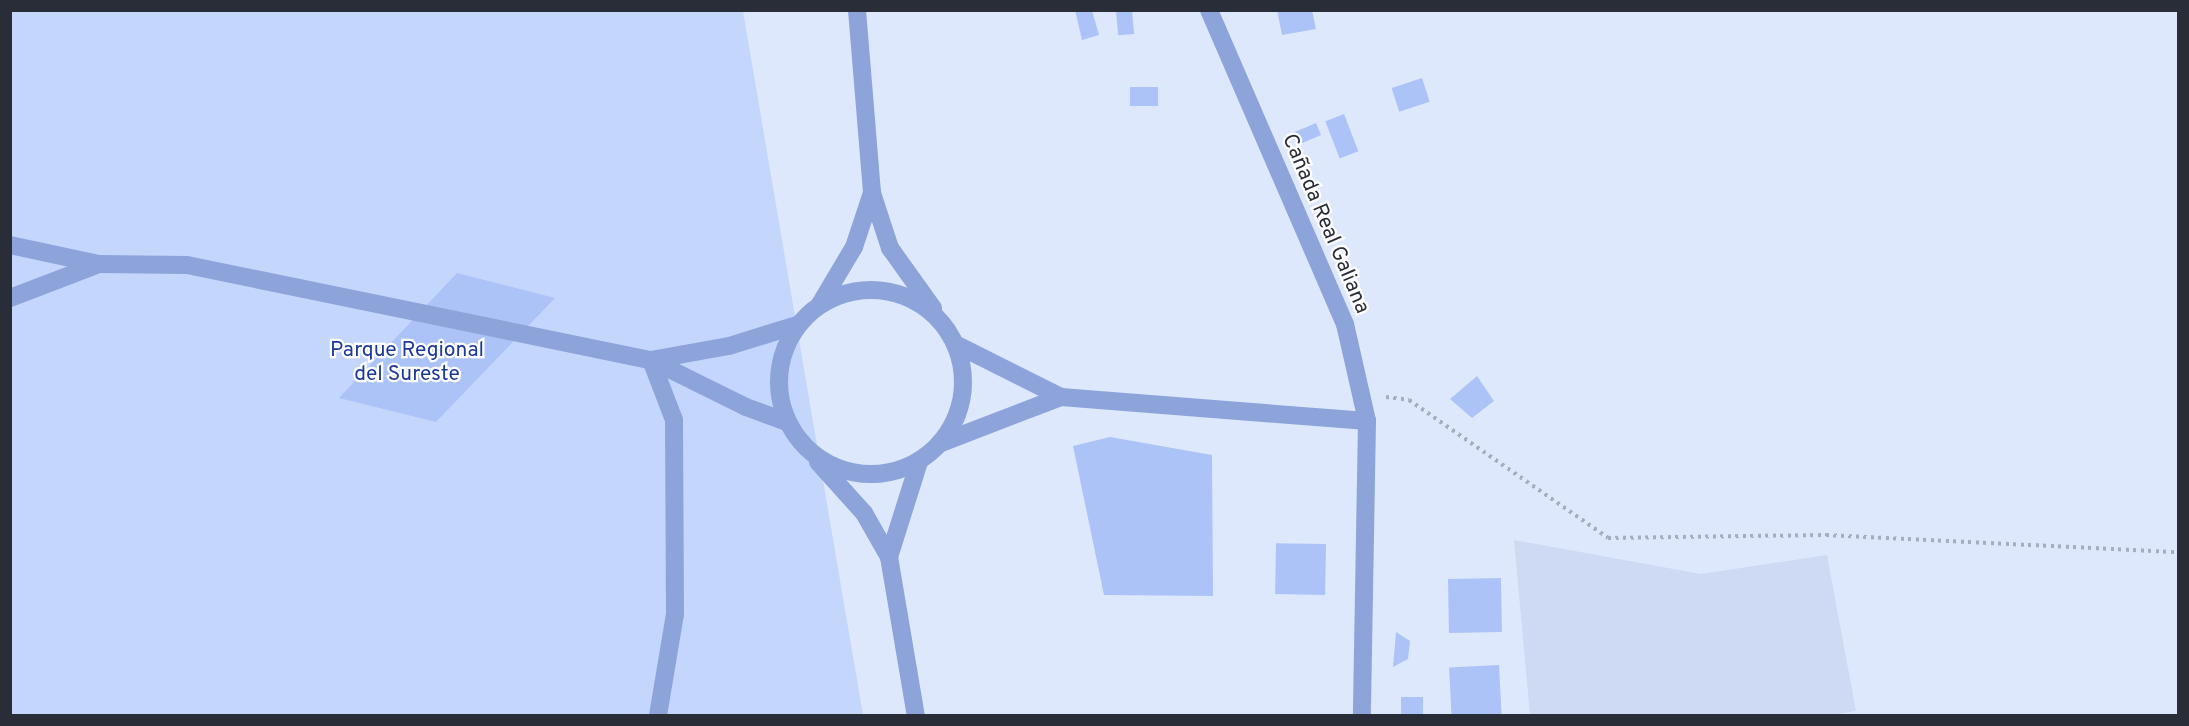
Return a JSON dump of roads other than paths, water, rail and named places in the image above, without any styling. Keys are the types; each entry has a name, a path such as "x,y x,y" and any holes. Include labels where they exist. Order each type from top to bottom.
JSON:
{"street":[{"path":"804,447 829,465 859,474 890,473 919,462 941,442 955,421 963,396 963,370 957,345 890,248 872,193 857,10"},
{"name":"Cañada Real Galiana","path":"1209,10 1345,324 1367,421 1362,716"},
{"path":"872,193 854,247 820,304 797,325 785,347 779,372 779,398 787,422 804,447 864,513 889,557 916,716"},
{"path":"10,245 99,264 187,265 598,352 651,360 746,407 787,422"},
{"path":"10,298 99,264"},
{"path":"820,304 850,291 882,289 913,298 938,318"},
{"path":"651,360 729,346 797,325"},
{"path":"957,345 1060,398 1367,421"},
{"path":"651,360 674,420 675,615 658,716"},
{"path":"941,442 1060,398"},
{"path":"889,557 919,462"}],"park label":[{"name":"Parque Regional del Sureste","path":"407,363"}]}
